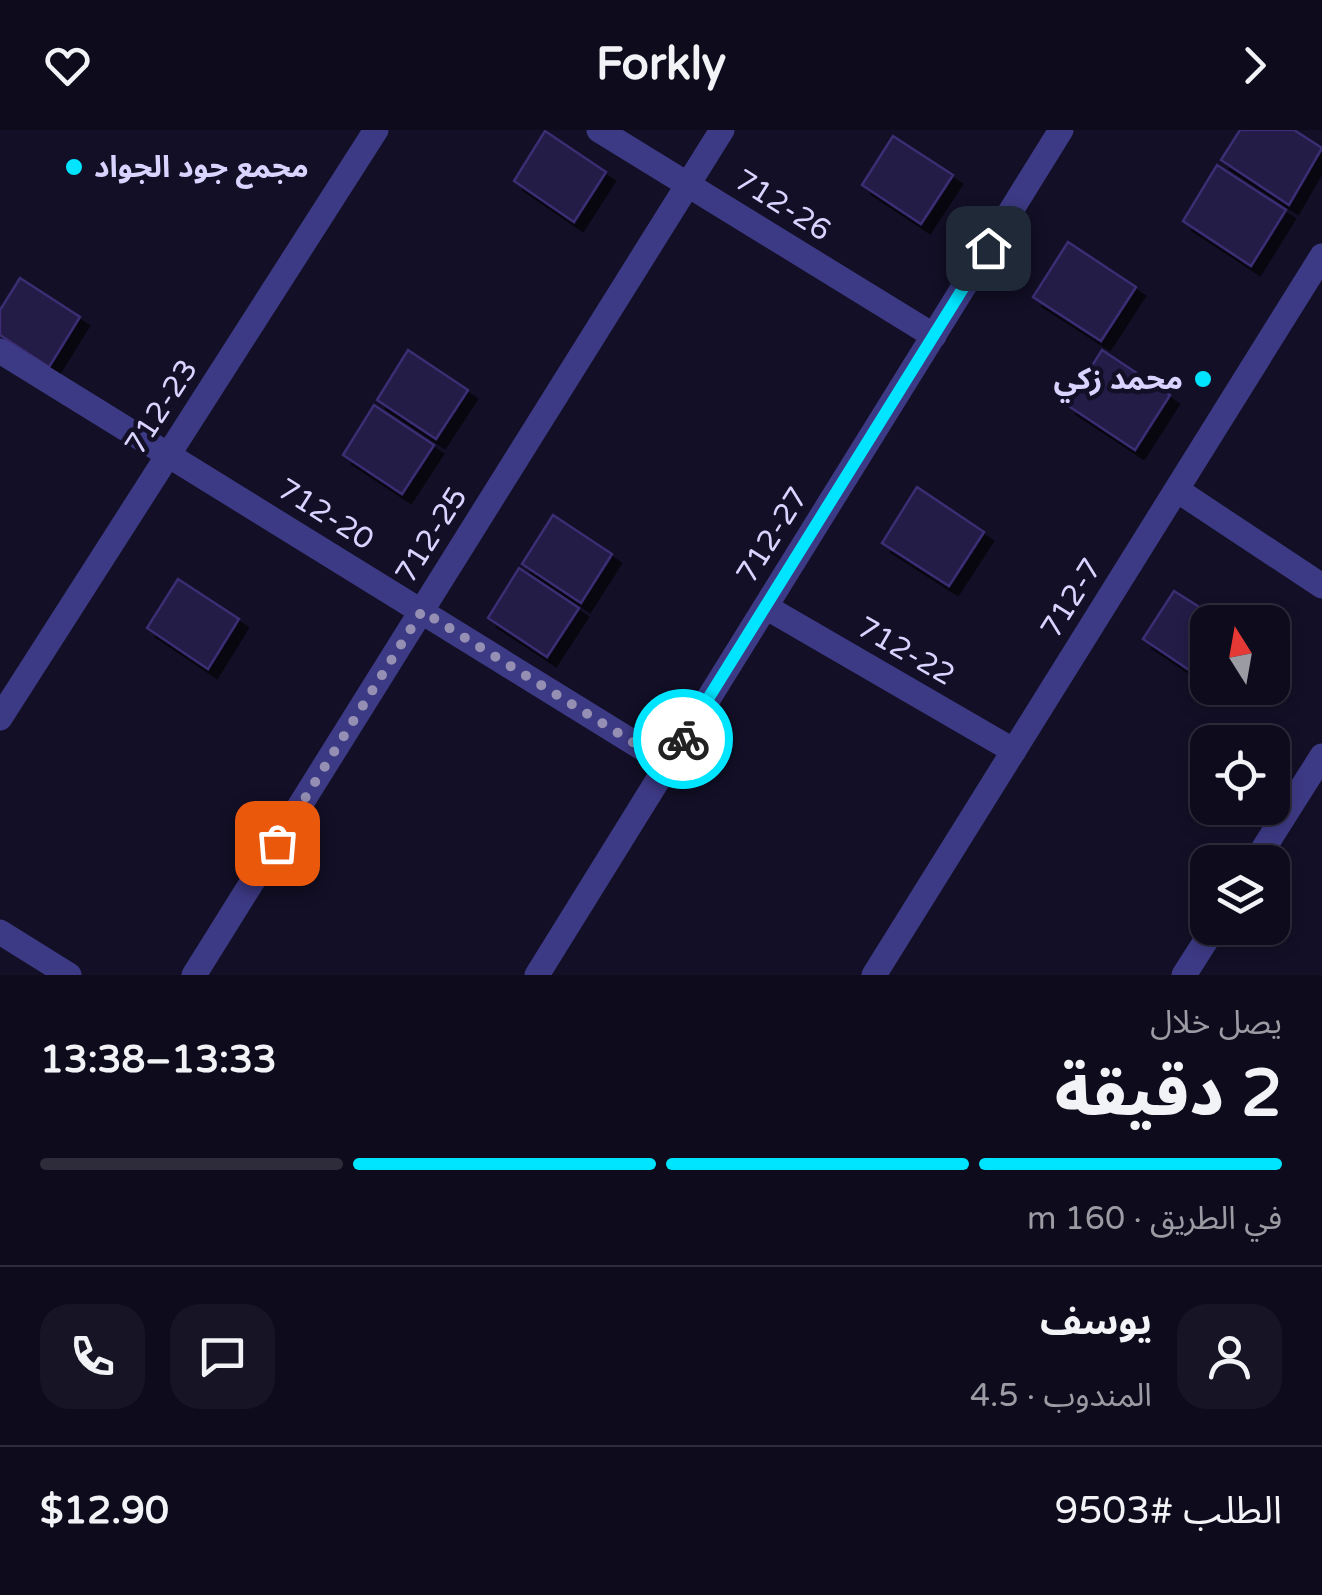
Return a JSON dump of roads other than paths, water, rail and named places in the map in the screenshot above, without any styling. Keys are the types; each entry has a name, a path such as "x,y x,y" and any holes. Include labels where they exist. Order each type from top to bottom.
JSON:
{"street":[{"name":"712-23","path":"0,718 376,130"},
{"name":"712-26","path":"599,130 934,336"},
{"name":"712-25","path":"194,975 722,130"},
{"name":"712-27","path":"537,975 1061,130"},
{"name":"712-7","path":"874,975 1322,256"},
{"name":"712-20","path":"0,351 668,764"},
{"path":"1176,490 1322,586"},
{"name":"712-22","path":"766,606 1014,751"},
{"path":"1266,845 1322,756"},
{"path":"0,932 69,975"},
{"path":"1184,975 1203,945"}],"place":[{"name":"مجمع جود الجواد","path":"74,167"},
{"name":"محمد زكي","path":"1203,379"}]}
